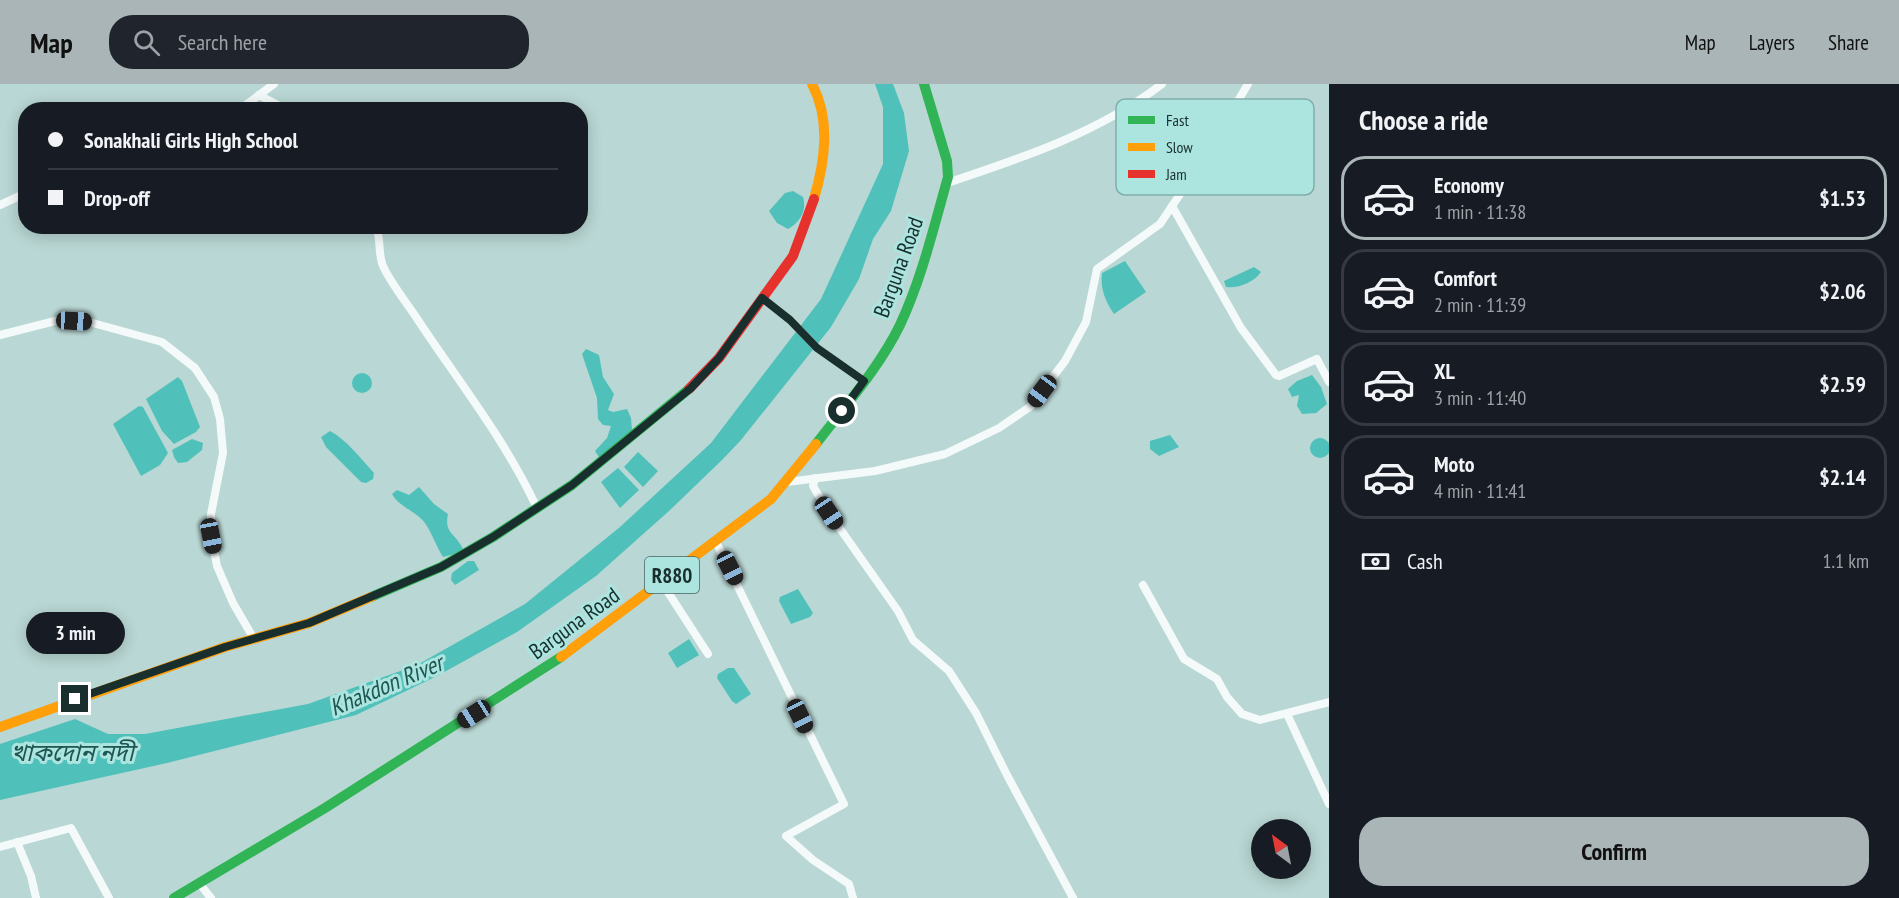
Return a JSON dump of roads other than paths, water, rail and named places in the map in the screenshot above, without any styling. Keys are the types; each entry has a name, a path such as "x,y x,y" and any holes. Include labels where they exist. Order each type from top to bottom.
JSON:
{"main road":[{"path":"0,727 137,677 309,623 441,567 572,485 691,388 719,358 778,279 800,242 801,230 813,202 820,177 825,131 821,101 812,84"},
{"name":"Barguna Road","path":"174,898 325,808 548,668 753,514 787,482 864,381 899,326 919,277 947,183 947,161 924,84"}],"street":[{"path":"250,102 274,84"},
{"path":"1140,99 1162,84"},
{"path":"1239,99 1248,84"},
{"path":"259,95 272,102"},
{"path":"947,183 1029,155 1084,132 1116,115"},
{"path":"787,482 874,471 945,454 999,428 1031,406 1065,361 1086,322 1096,269 1160,224 1179,195"},
{"path":"0,204 18,196"},
{"path":"1172,206 1241,328 1276,375 1279,376 1317,359 1329,382"},
{"path":"379,234 382,264 499,436 522,475 537,508"},
{"path":"762,298 796,326 817,348 864,381"},
{"path":"0,334 59,320 88,322 162,342 195,368 214,397 220,419 223,453 212,514 211,536 217,566 233,603 254,639"},
{"path":"815,478 813,486 829,513 898,611 913,640 949,671 976,712 1073,898"},
{"path":"716,542 844,804 786,836 813,860 849,884 854,898"},
{"path":"662,582 708,654"},
{"path":"1143,585 1184,659 1217,679 1227,697 1242,714 1260,720 1329,702"},
{"path":"1287,714 1329,804"},
{"path":"0,847 71,828 110,898"},
{"path":"18,842 31,876 36,898"},
{"path":"199,883 211,898"}],"water":[{"name":"খাকদোন নদী","path":"875,84 893,84 904,113 909,151 891,211 873,239 859,279 831,327 741,440 669,511 596,576 517,632 437,676 356,715 167,763 0,800 0,744 75,719 108,734 145,734 308,704 417,665 525,604 620,527 711,443 821,299 883,164 883,107"},
{"path":"793,191 803,197 804,207 799,219 788,229 777,223 769,211 785,193"},
{"path":"1125,261 1146,292 1114,314 1104,294 1102,273"},
{"path":"1254,267 1261,272 1250,282 1241,286 1226,287 1224,281"},
{"path":"586,349 599,355 603,377 614,394 608,410 613,412 627,409 631,418 632,430 599,457 595,451 607,438 611,426 603,425 598,419 597,398 582,354"},
{"path":"362,373 369,376 372,383 369,390 362,393 355,390 352,383 355,376"},
{"path":"1312,375 1321,387 1327,404 1316,413 1302,414 1297,406 1299,395 1292,397 1288,389 1297,381"},
{"path":"178,377 182,381 200,427 196,432 174,444 162,431 146,399"},
{"path":"139,406 143,407 168,453 160,465 141,476 113,424"},
{"path":"330,431 359,456 374,473 373,479 366,483 361,482 326,447 321,437"},
{"path":"1170,435 1179,447 1159,456 1150,449 1150,441"},
{"path":"1320,438 1327,441 1329,452 1327,455 1320,458 1313,455 1310,448 1313,441"},
{"path":"192,439 203,443 202,450 187,462 178,463 172,450"},
{"path":"638,452 658,471 643,487 624,467"},
{"path":"618,468 639,490 620,508 601,482"},
{"path":"419,487 434,504 448,514 449,529 463,549 455,554 443,557 425,523 399,503 392,494 397,490 409,495"},
{"path":"468,561 474,561 479,570 455,585 451,580 452,573"},
{"path":"798,589 813,613 810,617 791,624 779,601 780,597"},
{"path":"689,639 699,655 677,668 668,653"},
{"path":"728,668 734,668 751,694 736,704 717,678 718,674"}],"water label":[{"name":"Khakdon River","path":"386,685"}]}
